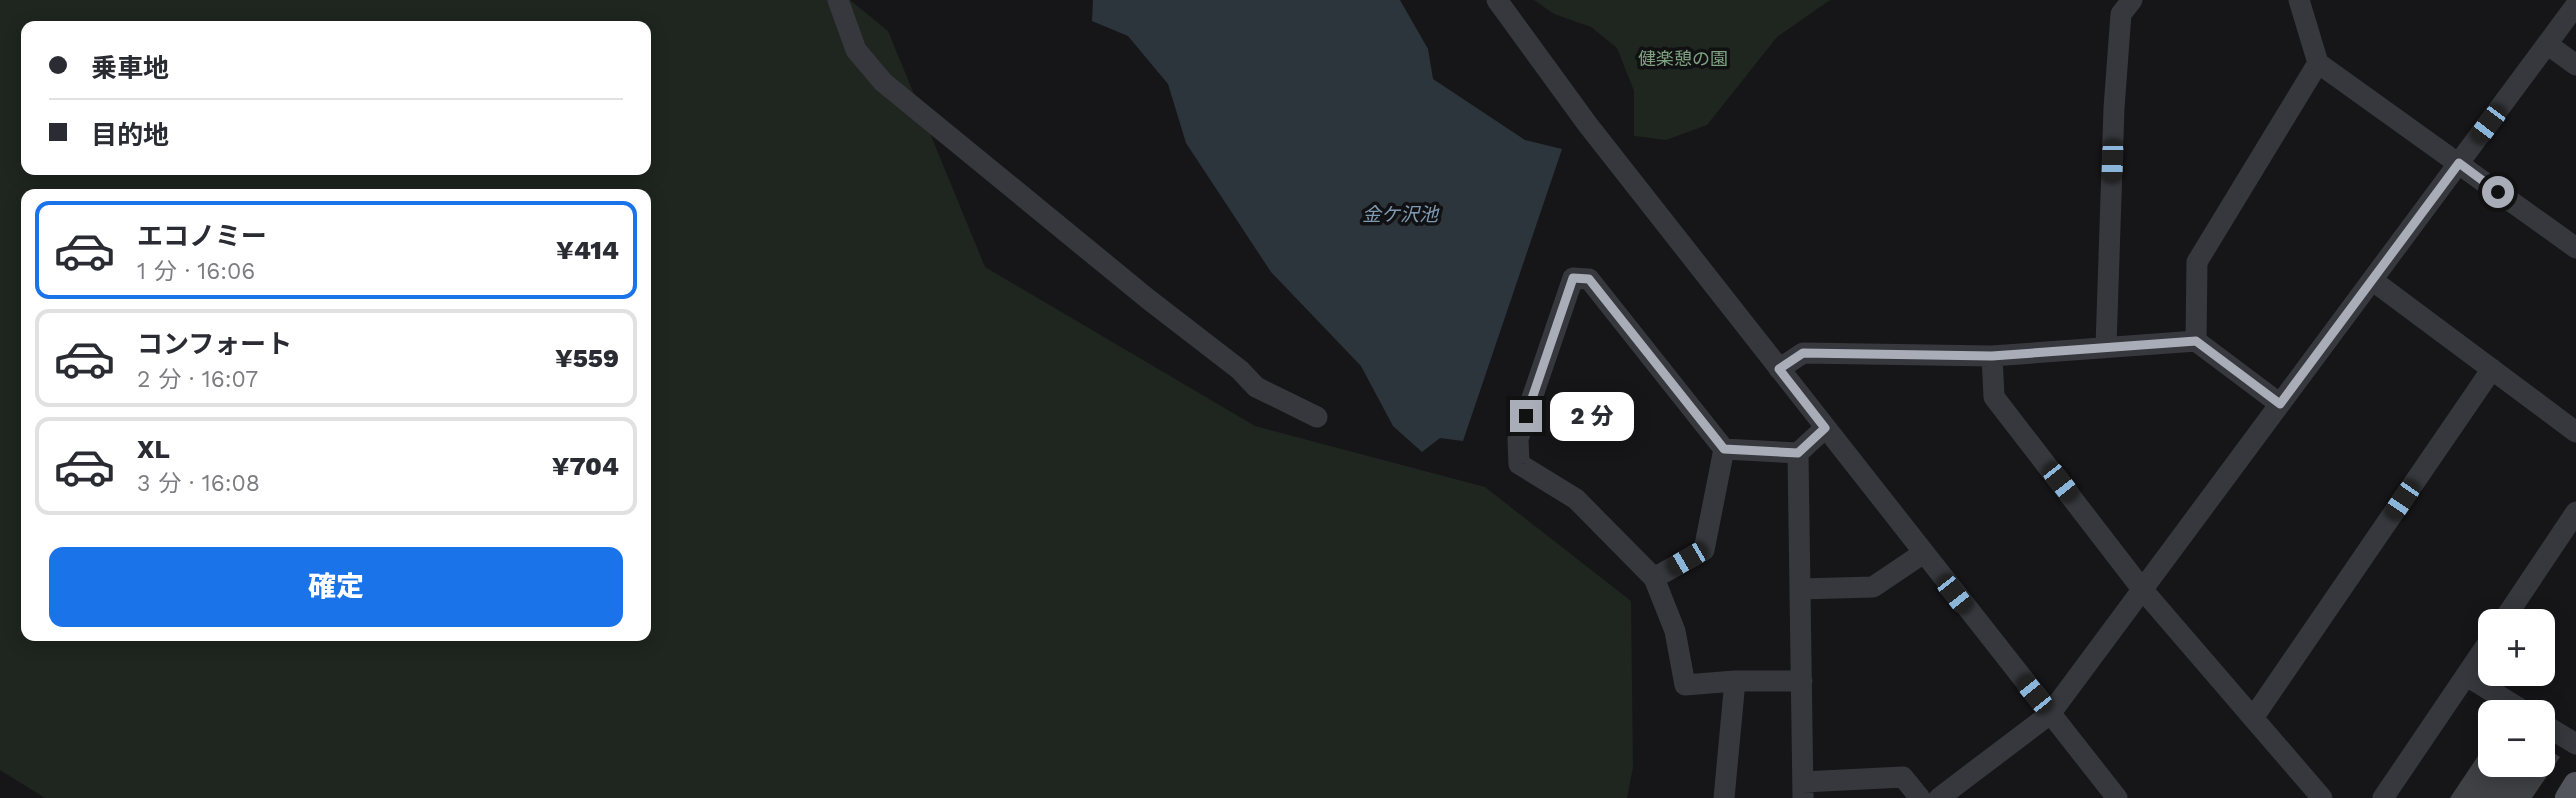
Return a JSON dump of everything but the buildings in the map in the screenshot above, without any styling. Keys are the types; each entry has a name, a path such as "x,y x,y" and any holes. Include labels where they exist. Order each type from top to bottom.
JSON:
{"main road":[{"path":"2567,798 2576,785"}],"street":[{"path":"838,0 856,50 883,82 1241,370 1256,387 1317,417"},
{"path":"1497,0 1588,125 1922,554 2117,798"},
{"path":"2106,346 2121,14 2132,0"},
{"path":"2299,0 2318,62 2576,248"},
{"path":"1939,798 2050,714 2576,5"},
{"path":"2547,44 2576,65"},
{"path":"2196,341 2197,262 2318,62"},
{"path":"1802,681 1735,681 1685,685 1675,631 1654,578 1576,499 1519,464 1518,439 1573,278 1589,279 1724,449 1798,453 1825,428"},
{"path":"2372,280 2576,432"},
{"path":"1779,369 1803,353 1992,356 2196,341 2280,404"},
{"path":"1992,356 1994,397 2142,589 2322,798"},
{"path":"2253,718 2492,369"},
{"path":"1654,578 1704,550 1724,449"},
{"path":"1798,453 1803,790 1903,777 1920,798"},
{"path":"2511,609 2576,512"},
{"path":"1800,589 1873,587 1922,554"},
{"path":"2383,798 2478,659"},
{"path":"2467,676 2506,700"},
{"path":"1724,798 1735,681"},
{"path":"2555,731 2576,744"}],"green space":[{"path":"0,0 850,0 888,31 985,267 1255,426 1485,487 1631,601 1633,767 1627,798 45,798 0,770"},
{"name":"健楽憩の園","path":"1534,0 1830,0 1777,37 1707,125 1666,140 1634,136 1634,91 1617,48 1591,27 1554,14"}],"water":[{"name":"金ケ沢池","path":"1093,0 1400,0 1428,49 1433,79 1525,140 1562,149 1463,441 1440,438 1422,452 1393,426 1361,366 1271,272 1186,143 1168,84 1128,36 1092,21"}],"route":[{"path":"1526,416 1573,278 1589,279 1724,449 1798,453 1825,428 1779,369 1803,353 1992,356 2196,341 2280,404 2459,163 2498,192"}]}
